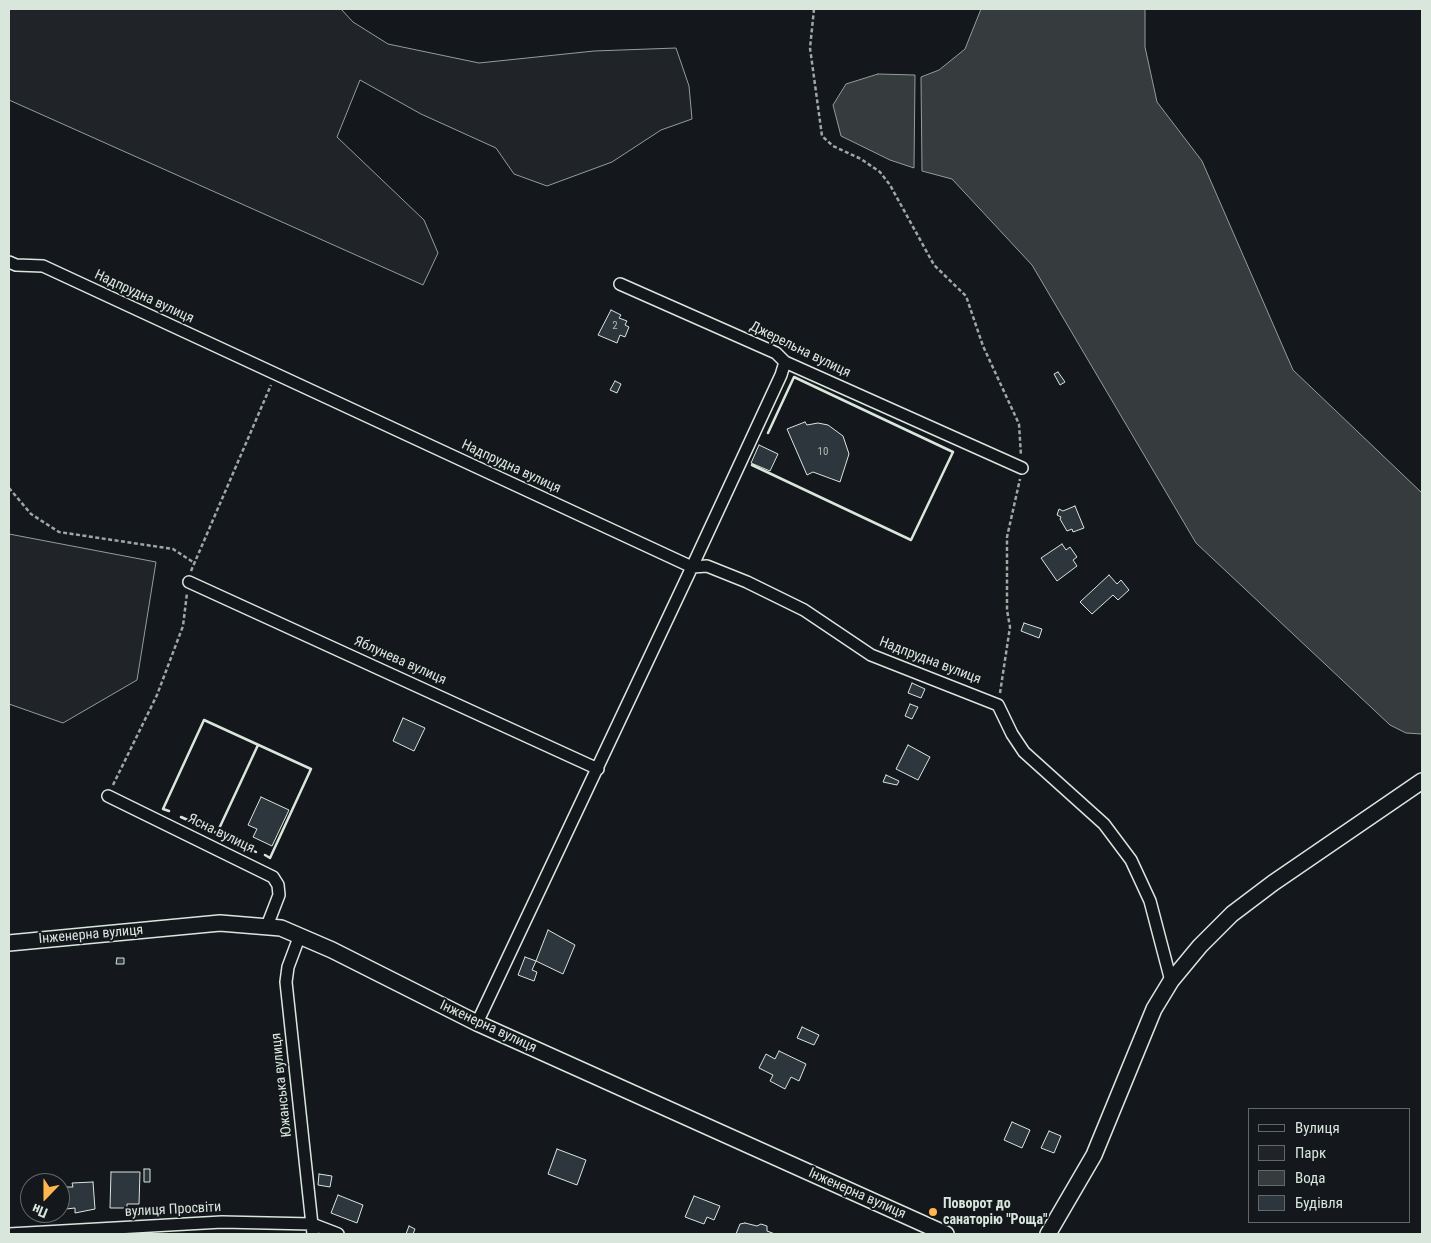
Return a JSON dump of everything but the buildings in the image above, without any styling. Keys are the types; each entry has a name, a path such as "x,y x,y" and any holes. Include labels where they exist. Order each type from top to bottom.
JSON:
{"street":[{"name":"Надпрудна вулиця","path":"9,262 16,266 43,266 692,567 707,566 747,582 804,610 871,655 998,704"},
{"name":"Джерельна вулиця","path":"620,284 776,353 785,362 1022,468"},
{"path":"477,1023 598,769 781,375 785,362"},
{"name":"Яблунева вулиця","path":"189,582 598,769"},
{"path":"998,704 1012,734 1024,752 1104,824 1130,860 1150,901 1171,981"},
{"path":"1048,1234 1094,1155 1147,1025 1171,981 1200,946 1232,914 1273,883 1422,781"},
{"name":"Ясна вулиця","path":"108,796 272,877 278,885 279,895 267,926"},
{"name":"Інженерна вулиця","path":"9,942 220,923 267,926 300,935 477,1023 946,1234"},
{"name":"Южанська вулиця","path":"300,935 288,967 286,982 313,1229"},
{"name":"вулиця Просвіти","path":"9,1234 222,1222 313,1229 338,1234"}],"path":[{"path":"814,9 810,48 822,136 833,146 861,159 880,172 890,185 934,266 966,296 982,346 1019,424 1022,468 1007,537 1007,610 1010,627 998,704"},
{"path":"9,488 31,514 59,532 173,549 193,562"}],"green space":[{"path":"9,9 341,9 353,22 388,44 479,63 594,51 676,48 689,86 692,119 661,130 612,162 547,186 514,174 496,148 421,114 360,80 337,137 424,220 438,253 423,285 9,100"},
{"path":"9,534 156,562 137,680 63,723 9,704"}],"water":[{"path":"981,9 1145,9 1145,47 1157,102 1202,161 1293,370 1422,493 1422,734 1406,733 1390,725 1196,543 1032,265 952,179 922,171 921,77 939,70 965,49"},
{"path":"878,74 915,75 914,168 890,160 841,136 833,105 846,84"}],"wall":[{"path":"752,465 911,540 953,452 794,377 768,433"},
{"path":"169,811 163,809 204,720 311,769 270,858 265,855"},
{"path":"181,817 217,833 258,745"},
{"path":"217,833 256,852"}],"place":[{"name":"Поворот до санаторію \"Роща\"","path":"933,1212"}]}
